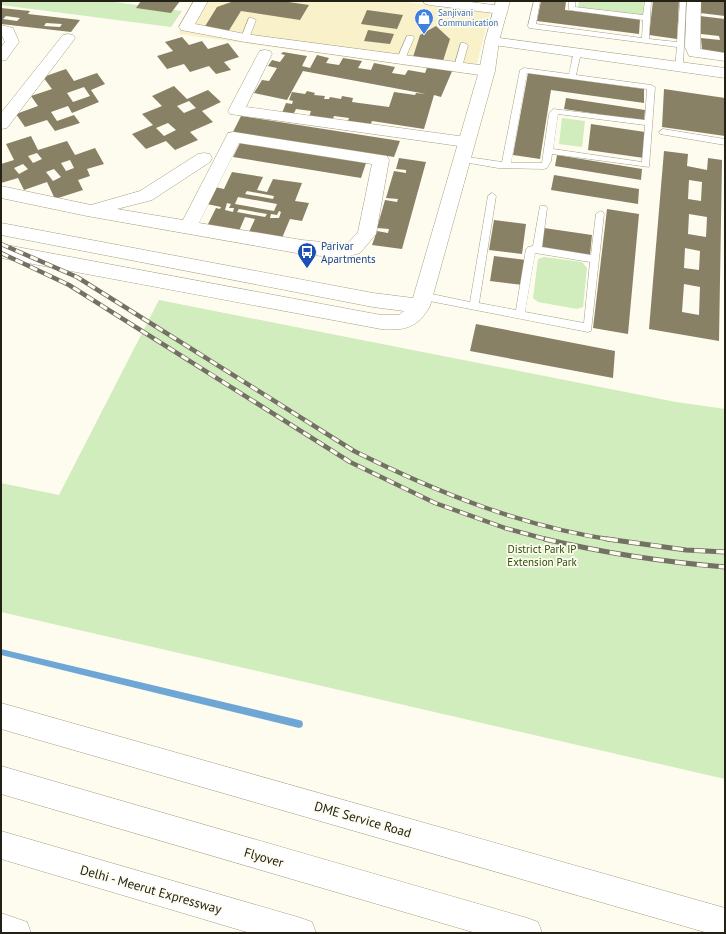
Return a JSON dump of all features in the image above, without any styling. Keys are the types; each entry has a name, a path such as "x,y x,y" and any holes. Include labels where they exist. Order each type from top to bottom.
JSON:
{"main road":[{"path":"201,1 186,27 245,38 486,71"},
{"path":"1,251 381,322 398,323 407,321 412,317 421,301 486,71 492,41 502,5 430,1"},
{"path":"694,1 692,47 694,53 725,57"},
{"path":"1,29 8,31 12,42 1,57"},
{"path":"1,124 68,38"},
{"path":"492,41 725,73"},
{"path":"265,54 236,111 464,150"},
{"path":"1,192 87,210 188,227 302,246 342,251 354,248 367,234 381,160 234,137 188,227"},
{"path":"87,210 146,196 204,158"},
{"path":"1,229 373,300 421,301"},
{"name":"DME Service Road","path":"1,716 725,922"},
{"name":"Flyover","path":"1,780 527,933"},
{"name":"Delhi - Meerut Expressway","path":"1,845 301,933"},
{"path":"1,928 16,933"}],"lane":[{"path":"537,1 532,26 680,45"},
{"path":"572,1 571,9 647,18"},
{"path":"645,40 648,1"},
{"path":"679,67 682,1"},
{"path":"245,38 252,20"},
{"path":"401,59 410,38"},
{"path":"458,67 464,45"},
{"path":"572,76 576,53"},
{"path":"506,165 524,70 651,87 646,165 548,151"},
{"path":"464,150 506,165 544,166 547,161 553,114 556,111 649,123"},
{"path":"663,132 725,142"},
{"path":"474,306 492,196"},
{"path":"537,250 543,208"},
{"path":"421,301 474,306 588,328 600,214"},
{"path":"520,315 531,249 595,259"}],"shaded area":[{"path":"197,1 398,1 490,13 474,75 179,34 181,24"}],"green space":[{"path":"1,1 107,1 182,11 171,27 1,5"},
{"path":"579,1 644,1 643,15 578,7"},
{"path":"562,118 585,121 582,147 559,144"},
{"path":"544,257 582,262 587,268 583,307 577,309 538,302 533,298 538,259"},
{"name":"District Park IP Extension Park","path":"159,300 676,402 725,409 725,779 1,612 1,483 59,495"}],"building":[{"path":"141,1 180,1 171,13 136,8"},
{"path":"234,1 282,1 309,5 300,20 241,11 228,32 204,28 217,7"},
{"path":"541,1 566,1 565,10 640,19 639,34 537,21"},
{"path":"653,1 679,1 677,39 649,35"},
{"path":"700,1 725,1 725,16 700,13"},
{"path":"1,8 30,11 28,14 80,20 71,32 1,24","holes":["6,16 20,18 17,21 3,19","46,23 62,24 60,27 44,26"]},
{"path":"367,10 403,15 397,29 361,24"},
{"path":"700,16 725,19 725,53 702,50 701,38 720,40 719,36 701,34"},
{"path":"436,26 450,39 443,61 413,57 420,35"},
{"path":"368,30 394,34 390,44 364,41"},
{"path":"182,37 189,45 202,41 208,49 228,43 239,57 224,62 231,70 216,74 209,66 190,72 184,64 167,69 157,56 173,51 165,42"},
{"path":"283,52 307,56 302,66 310,68 317,55 329,58 326,63 339,65 343,58 362,61 358,68 371,70 374,63 395,67 392,73 405,75 408,70 425,73 428,65 453,69 441,97 434,95 424,129 372,121 370,126 347,123 349,118 334,116 332,121 309,117 311,111 296,109 293,115 282,113 286,103 292,104 293,101 289,100 292,92 305,94 307,91 315,93 314,95 325,96 324,99 329,99 330,97 341,99 342,96 353,98 352,102 389,107 394,92 415,95 416,93 426,94 303,71 287,100 254,93 262,80 269,81 277,68 268,66 272,60 280,62 285,55 281,54"},
{"path":"66,69 74,81 97,73 105,84 91,90 99,102 72,113 68,106 51,112 57,121 74,115 80,123 55,131 47,120 25,127 16,114 38,106 31,96 52,89 43,77","holes":["84,87 90,96 73,102 67,93"]},
{"path":"528,73 644,89 644,103 551,90 540,159 513,155"},
{"path":"174,86 187,99 208,90 221,102 202,111 213,122 190,132 198,140 175,150 166,141 146,149 132,134 153,125 142,114 162,106 152,96","holes":["189,101 196,108 184,113 177,106","168,123 176,130 164,136 156,128"]},
{"path":"664,89 725,98 725,136 662,127"},
{"path":"566,98 645,110 644,121 564,109"},
{"path":"241,116 400,141 394,157 233,132"},
{"path":"591,124 645,132 644,158 588,150"},
{"path":"31,136 38,150 67,141 75,155 95,148 104,164 87,169 90,176 78,180 83,190 55,199 47,182 24,190 18,178 1,183 1,164 14,160 6,144","holes":["37,153 42,159 33,163 28,156","70,160 74,168 66,171 61,163","23,164 28,169 19,174 14,168","54,169 61,177 53,181 46,172"]},
{"path":"241,141 367,160 361,178 233,157"},
{"path":"664,151 688,154 687,166 707,170 708,158 722,160 719,341 649,329","holes":["689,180 702,182 701,201 688,199","689,214 707,217 706,237 688,234","685,248 700,251 699,270 684,268","684,284 700,287 699,315 682,312"]},
{"path":"557,155 642,169 641,180 555,166"},
{"path":"399,158 426,162 402,249 372,245 377,231 388,233 389,229 377,228 385,200 397,202 398,199 386,198 394,171 406,173 406,170 396,169"},
{"path":"232,172 263,177 257,190 267,192 273,179 302,183 295,201 309,203 302,221 290,219 282,238 249,232 255,219 245,217 239,231 207,226 216,208 220,209 221,207 202,203 210,186 224,189","holes":["247,191 274,196 273,199 245,194","238,197 277,204 274,211 235,204","227,203 231,204 229,208 234,208 233,212 225,210","239,209 267,214 265,217 237,212","279,211 281,212 279,218 270,218 271,214 277,215"]},
{"path":"554,175 639,189 638,204 551,190"},
{"path":"607,209 639,214 628,334 593,328"},
{"path":"494,220 526,224 522,254 489,250"},
{"path":"544,228 592,235 590,255 542,248"},
{"path":"494,256 526,260 523,285 490,281"},
{"path":"476,324 615,351 613,378 470,351"}],"waterway":[{"path":"1,652 299,724"}],"railway":[{"path":"1,244 77,277 354,451 385,466 448,494 513,517 580,534 613,540"},
{"path":"1,253 69,285 350,462 435,503 505,528 547,539"},
{"path":"547,539 589,549 634,556 725,567"},
{"path":"607,539 613,540"},
{"path":"613,540 686,550 725,552"}],"place":[{"name":"Sanjivani Communication","path":"424,35"},
{"name":"Parivar Apartments","path":"307,269"}]}
